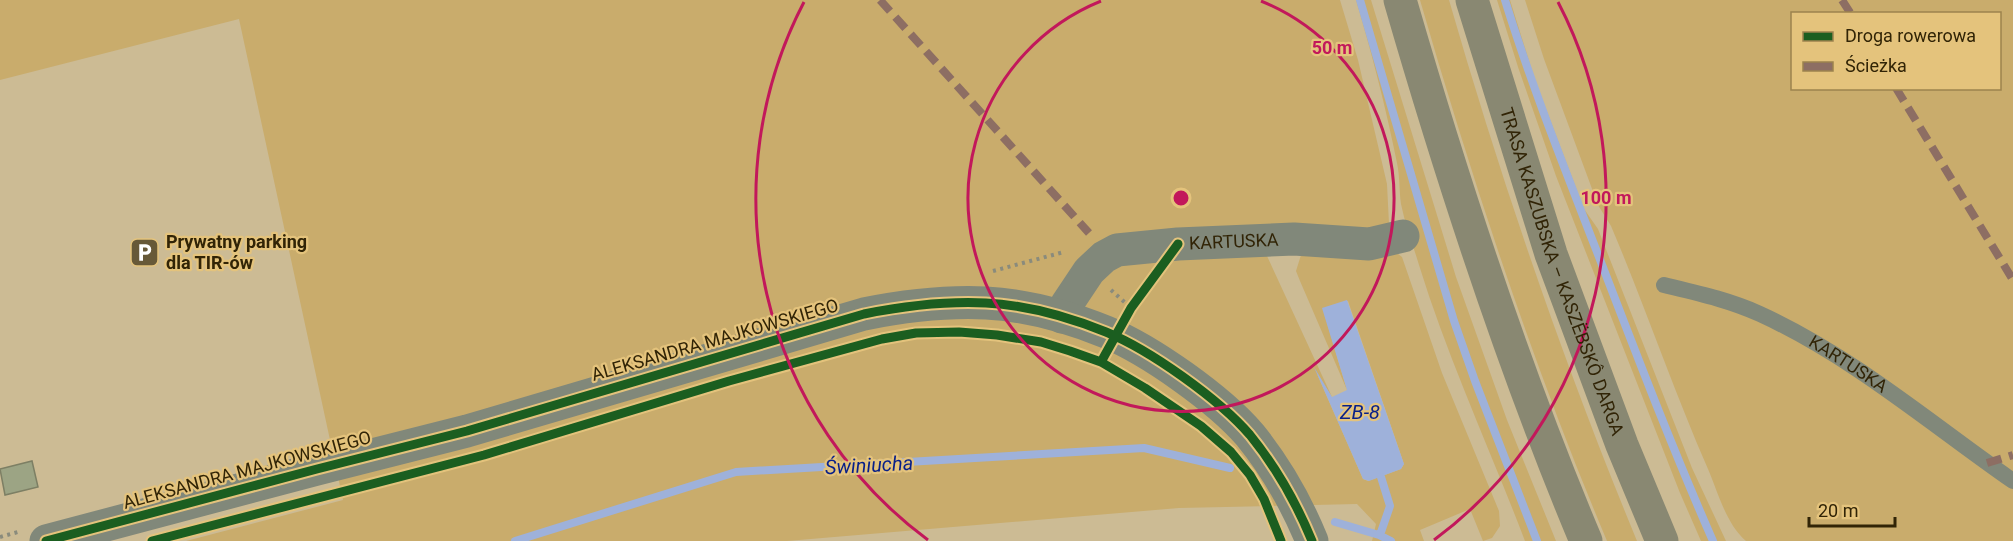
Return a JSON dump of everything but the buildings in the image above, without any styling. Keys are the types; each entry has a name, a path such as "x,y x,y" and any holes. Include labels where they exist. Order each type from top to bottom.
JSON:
{"highway":[{"path":"1400,0 1440,135 1486,277 1557,471 1586,541"},
{"name":"TRASA KASZUBSKA – KASZËBSKÔ DARGA","path":"1472,0 1551,254 1622,445 1662,541"}],"street":[{"name":"KARTUSKA","path":"1062,317 1067,304 1089,271 1104,257 1117,250 1178,244 1294,239 1369,244 1403,236"},
{"name":"ALEKSANDRA MAJKOWSKIEGO","path":"46,541 317,468 467,431 864,314 907,306 988,303 1062,317 1114,336 1198,389 1249,434 1278,472 1300,512 1312,541"}],"lane":[{"name":"KARTUSKA","path":"1664,285 1735,304 1797,333 1877,383 2013,481"}],"path":[{"path":"1114,336 1138,299"}],"shaded area":[{"path":"0,0 1340,0 1358,60 1387,184 1389,224 1267,256 1332,397 1317,374 1363,479 1368,481 1401,469 1404,464 1348,301 1323,309 1347,390 1296,271 1301,255 1397,253 1402,257 1442,373 1499,511 1500,526 1492,538 1483,541 1470,509 1420,530 1424,541 1372,541 1376,524 1357,504 1179,508 787,541 186,541 343,500 239,19 0,80"},
{"path":"1356,0 1371,0 1456,277 1507,420 1556,541 1525,541 1430,300 1403,212 1393,142"},
{"path":"1420,0 1449,0 1490,137 1559,341 1637,541 1607,541 1580,475 1529,341 1483,205"},
{"path":"1497,0 1510,0 1535,80 1584,209 1598,229 1692,468 1726,541 1701,541 1680,493 1556,176"},
{"path":"1525,0 2013,0 2013,541 1746,541 1733,526 1723,507 1611,226 1598,205 1544,59"}],"water":[{"name":"ZB-8","path":"1347,300 1404,464 1401,469 1369,481 1363,479 1314,367 1332,397 1347,390 1322,308"}],"waterway":[{"path":"1360,0 1454,321 1537,541"},
{"path":"1505,0 1526,65 1562,161 1654,400 1713,541"},
{"name":"Świniucha","path":"515,541 736,472 1144,448 1230,468"},
{"path":"1380,535 1390,506 1381,477"},
{"name":"Świniucha","path":"1335,522 1379,535 1391,541"}],"marked path":[{"path":"880,0 1089,233"},
{"path":"1842,0 1850,12"},
{"path":"1897,90 2013,280"},
{"path":"1987,463 2013,455"}],"cycle path":[{"path":"1101,362 1131,308 1178,244"},
{"path":"46,541 467,431 864,314 955,303 1016,306 1077,321 1124,340 1163,363 1221,406 1250,435 1285,485 1312,541"},
{"path":"152,541 484,455 729,381 882,339 916,333 959,332 1041,342 1101,362 1145,388 1201,426 1231,452 1250,475 1264,499 1281,541"}],"place":[{"name":"Prywatny parking dla TIR-ów","path":"145,252"}]}
